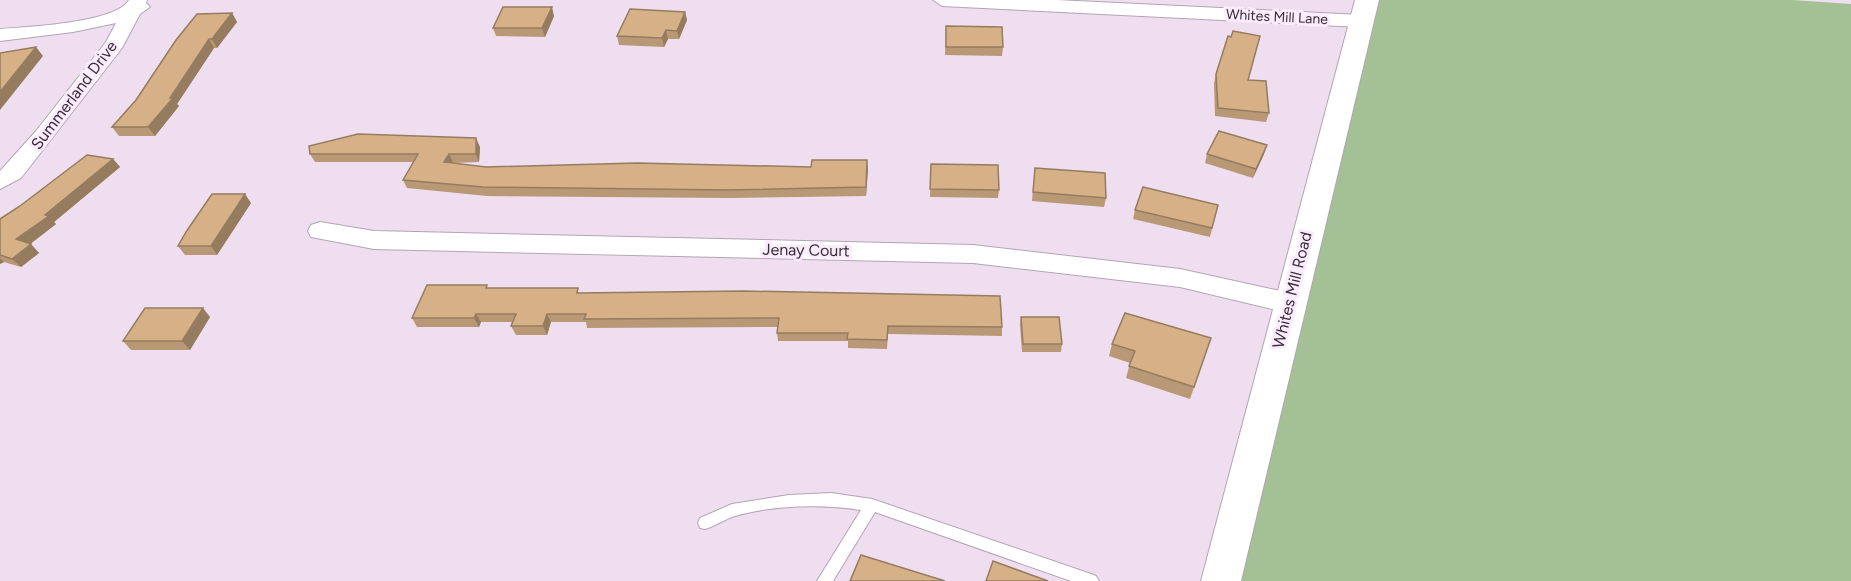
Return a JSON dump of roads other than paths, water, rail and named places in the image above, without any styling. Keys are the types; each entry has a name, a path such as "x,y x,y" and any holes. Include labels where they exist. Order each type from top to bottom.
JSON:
{"street":[{"path":"0,35 30,33 155,0"},
{"name":"Whites Mill Lane","path":"942,0 1364,10"},
{"name":"Summerland Drive","path":"0,181 13,173 115,44 134,7"},
{"name":"Whites Mill Road","path":"1221,581 1288,303 1364,10"},
{"name":"Jenay Court","path":"320,231 374,240 973,254 1180,278 1288,303"}],"lane":[{"path":"705,523 732,510 789,501 831,499 872,505 1091,581"},
{"path":"825,581 872,505"}]}
